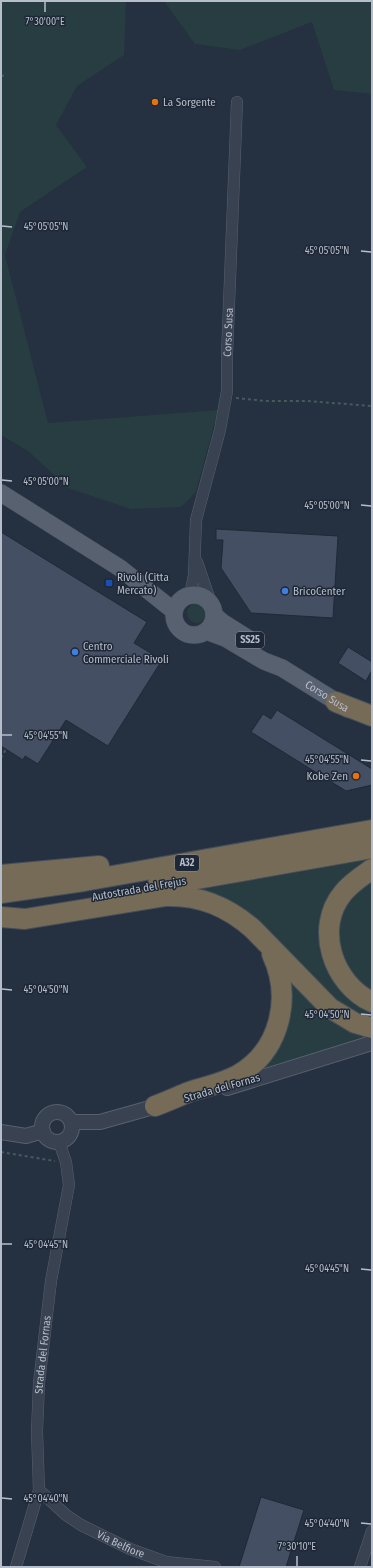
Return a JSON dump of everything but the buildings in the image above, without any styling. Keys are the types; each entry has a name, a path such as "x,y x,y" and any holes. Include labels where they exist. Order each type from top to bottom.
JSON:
{"highway":[{"path":"336,702 371,722"},
{"name":"Autostrada del Frejus","path":"1,893 204,860 372,830"},
{"name":"Autostrada del Frejus","path":"1,914 372,848"},
{"path":"1,875 101,866 162,857 204,860"},
{"path":"372,869 356,880 343,893 335,907 330,923 329,940 333,958 340,974 350,988 372,1002"},
{"path":"1,917 25,919 120,902 182,895 210,902 226,908 240,918 330,1008 355,1023 372,1028"},
{"path":"155,1106 238,1074 252,1064 264,1051 279,1024 283,993 282,980 278,965 268,945"}],"main road":[{"name":"SS25","path":"1,494 120,568 182,602 202,596 212,609"},
{"name":"SS25","path":"182,602 176,623 183,632 194,635 206,632"},
{"path":"206,632 213,622 212,609"},
{"name":"Corso Susa","path":"212,609 222,622 269,652 282,668"},
{"name":"Corso Susa","path":"206,632 224,638 264,661 282,668 336,702"}],"street":[{"name":"Corso Susa","path":"182,602 195,559 196,520 220,430 226,399 237,102"},
{"name":"Corso Susa","path":"195,559 212,609"},
{"name":"Strada del Fornas","path":"71,1122 100,1122 155,1106 216,1091 372,1043"},
{"path":"60,1112 71,1122 72,1127 68,1137 59,1142 51,1141 42,1132 43,1121 50,1114 60,1112"},
{"path":"1,1132 26,1136 42,1132"},
{"name":"Strada del Fornas","path":"16,1567 39,1490 36,1439 39,1383 50,1281 68,1185 66,1162 59,1142"},
{"name":"Via Belfiore","path":"39,1490 81,1525 130,1549 166,1562 215,1567"},
{"path":"360,1567 372,1531"}],"path":[{"path":"1,76 7,75"},
{"path":"226,399 237,397 266,401 307,401 372,406"},
{"path":"1,758 6,749"},
{"path":"1,1152 66,1162"}],"green space":[{"path":"1,1 126,1 124,55 77,86 56,125 87,167 20,212 5,255 48,423 218,410 196,492 181,507 131,509 68,488 28,451 1,435"},
{"path":"164,1 372,1 372,94 334,90 312,22 240,50 195,44"},
{"path":"197,603 204,606 207,613 204,620 197,623 190,620 187,613 190,606"},
{"path":"367,860 344,877 332,890 324,906 320,924 320,942 324,960 332,977 342,992 356,1004 372,1012 372,1020 343,1008 198,890"},
{"path":"372,877 372,994 345,967 338,946 337,925 343,907"},
{"path":"286,973 372,1037 253,1071"}],"place":[{"name":"La Sorgente","path":"155,102"},
{"name":"Rivoli (Citta Mercato)","path":"109,583"},
{"name":"BricoCenter","path":"285,591"},
{"name":"Centro Commerciale Rivoli","path":"75,652"},
{"name":"Kobe Zen","path":"356,776"}]}
